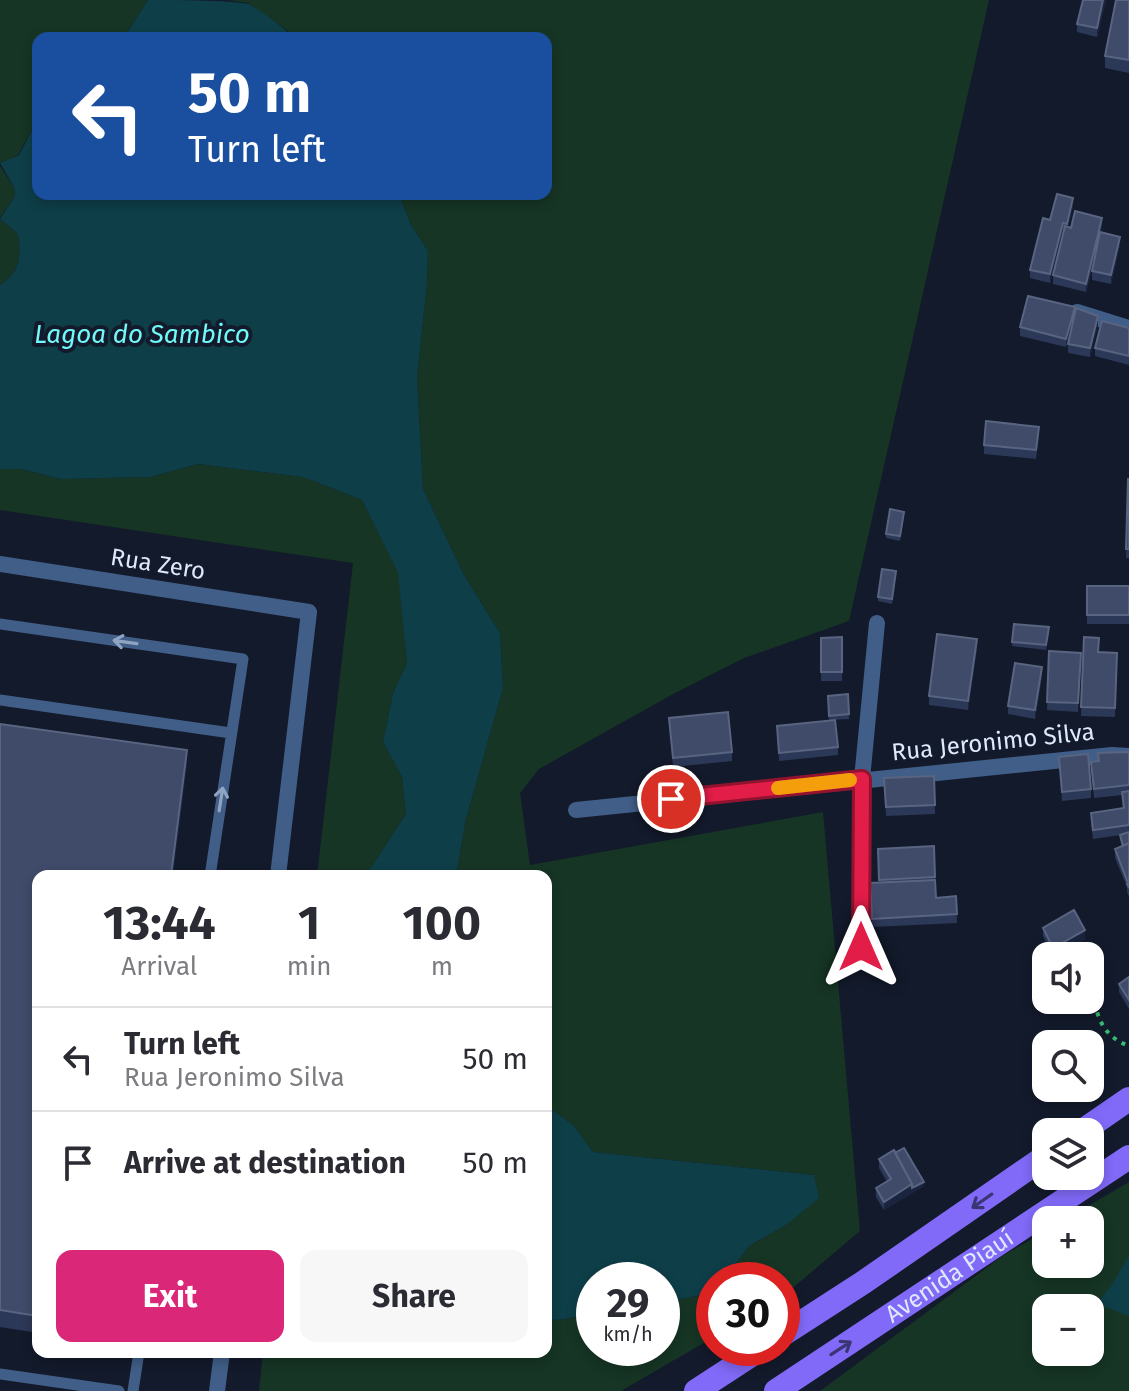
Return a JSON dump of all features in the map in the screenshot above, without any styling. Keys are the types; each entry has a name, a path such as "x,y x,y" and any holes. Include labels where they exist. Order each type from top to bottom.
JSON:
{"main road":[{"path":"1101,1118 1129,1099"},
{"name":"Avenida Piauí","path":"776,1391 1127,1158"},
{"name":"Avenida Piauí","path":"800,1323 1032,1166"},
{"path":"696,1391 734,1366"}],"street":[{"path":"1059,306 1129,328"},
{"name":"Rua Zero","path":"0,564 309,612 279,870"},
{"path":"861,947 862,779 877,623"},
{"name":"Rua Jeronimo Silva","path":"576,810 862,779 1112,755 1129,756"},
{"path":"217,1391 221,1358"}],"lane":[{"path":"0,624 243,659 211,870"},
{"path":"0,700 231,733"},
{"path":"133,1391 138,1358"},
{"path":"0,1374 119,1391"}],"path":[{"path":"1098,1014 1107,1034 1129,1046"}],"shaded area":[{"path":"0,0 148,0 125,32 32,32 32,130 18,155 0,163"},
{"path":"228,0 989,0 849,621 744,658 675,693 539,769 520,793 530,865 823,812 860,1231 800,1282 800,1262 737,1262 749,1246 786,1225 814,1175 593,1152 574,1126 552,1110 552,870 457,870 466,819 503,688 500,633 464,575 423,489 417,377 428,251 411,225 401,200 552,200 552,32 288,31 248,3"},
{"path":"0,166 14,187 15,196 0,218"},
{"path":"0,219 18,234 19,249 16,269 0,285"},
{"path":"198,464 303,477 362,500 399,572 407,663 393,693 383,742 402,777 406,814 370,870 318,870 353,563 0,510 0,469 21,469 61,479 150,477"},
{"path":"1129,1182 1129,1391 820,1391 1004,1255 1032,1239 1032,1278 1104,1278 1104,1206 1088,1206"},
{"path":"696,1296 696,1347 680,1357 680,1299"},
{"path":"576,1317 576,1366 664,1366 621,1391 259,1391 262,1358 552,1358 552,1320"}],"water":[{"path":"148,0 249,4 288,32 125,32"},
{"name":"Lagoa do Sambico","path":"32,130 32,200 401,200 411,225 428,251 417,377 423,489 464,575 500,633 503,688 466,819 457,870 370,870 406,814 402,777 383,742 393,693 407,663 398,572 362,500 303,477 198,464 150,477 61,479 21,469 0,469 0,285 16,269 19,249 18,234 0,219 15,196 14,187 0,163 19,155"},
{"path":"552,1110 574,1126 593,1152 814,1175 819,1198 786,1225 749,1246 737,1262 696,1262 696,1296 680,1299 680,1262 576,1262 576,1317 552,1320"},
{"path":"1129,1255 1129,1316 1104,1307 1104,1295"}],"building":[{"path":"1083,0 1103,0 1097,28 1077,24"},
{"path":"1116,0 1129,0 1129,60 1105,56"},
{"path":"1057,194 1073,198 1050,274 1030,270 1043,218 1050,220"},
{"path":"1075,211 1102,218 1086,284 1053,275 1065,226 1071,228"},
{"path":"1100,232 1120,237 1111,275 1092,271"},
{"path":"1028,296 1075,307 1066,339 1020,327"},
{"path":"1076,308 1098,316 1090,348 1068,344"},
{"path":"1102,321 1129,328 1129,356 1095,348"},
{"path":"986,421 1039,427 1036,450 984,445"},
{"path":"1128,479 1129,549 1126,549"},
{"path":"890,509 904,512 900,536 886,534"},
{"path":"882,569 896,571 892,599 878,597"},
{"path":"1087,586 1129,586 1129,615 1087,615"},
{"path":"1014,624 1049,627 1046,645 1012,642"},
{"path":"937,634 977,639 968,701 929,696"},
{"path":"842,637 842,672 821,672 821,638"},
{"path":"1084,637 1099,638 1098,652 1117,653 1115,708 1081,707"},
{"path":"1049,651 1081,653 1078,703 1047,702"},
{"path":"1015,663 1042,667 1035,710 1008,706"},
{"path":"848,694 849,714 829,716 828,696"},
{"path":"728,712 732,752 673,758 669,718"},
{"path":"835,720 838,747 779,753 777,726"},
{"path":"0,724 187,750 172,870 32,870 32,1315 0,1310"},
{"path":"1129,752 1129,785 1094,789 1091,762 1099,761 1098,753"},
{"path":"1088,754 1091,789 1062,792 1059,757"},
{"path":"934,776 935,805 886,807 884,778"},
{"path":"1129,791 1129,825 1093,830 1091,813 1124,808 1122,792"},
{"path":"1129,832 1129,843 1123,846 1120,835"},
{"path":"1129,843 1129,888 1115,849"},
{"path":"934,846 935,877 879,880 878,849"},
{"path":"935,880 936,898 956,896 957,914 872,919 870,883"},
{"path":"1074,910 1085,930 1064,942 1050,942 1043,928"},
{"path":"1129,977 1129,1000 1119,984"},
{"path":"904,1148 924,1182 912,1188 895,1153"},
{"path":"894,1150 912,1184 884,1202 876,1188 891,1179 879,1159"}],"slow traffic":[{"path":"778,788 850,780"}],"route":[{"path":"671,799 862,779 861,947"}]}
